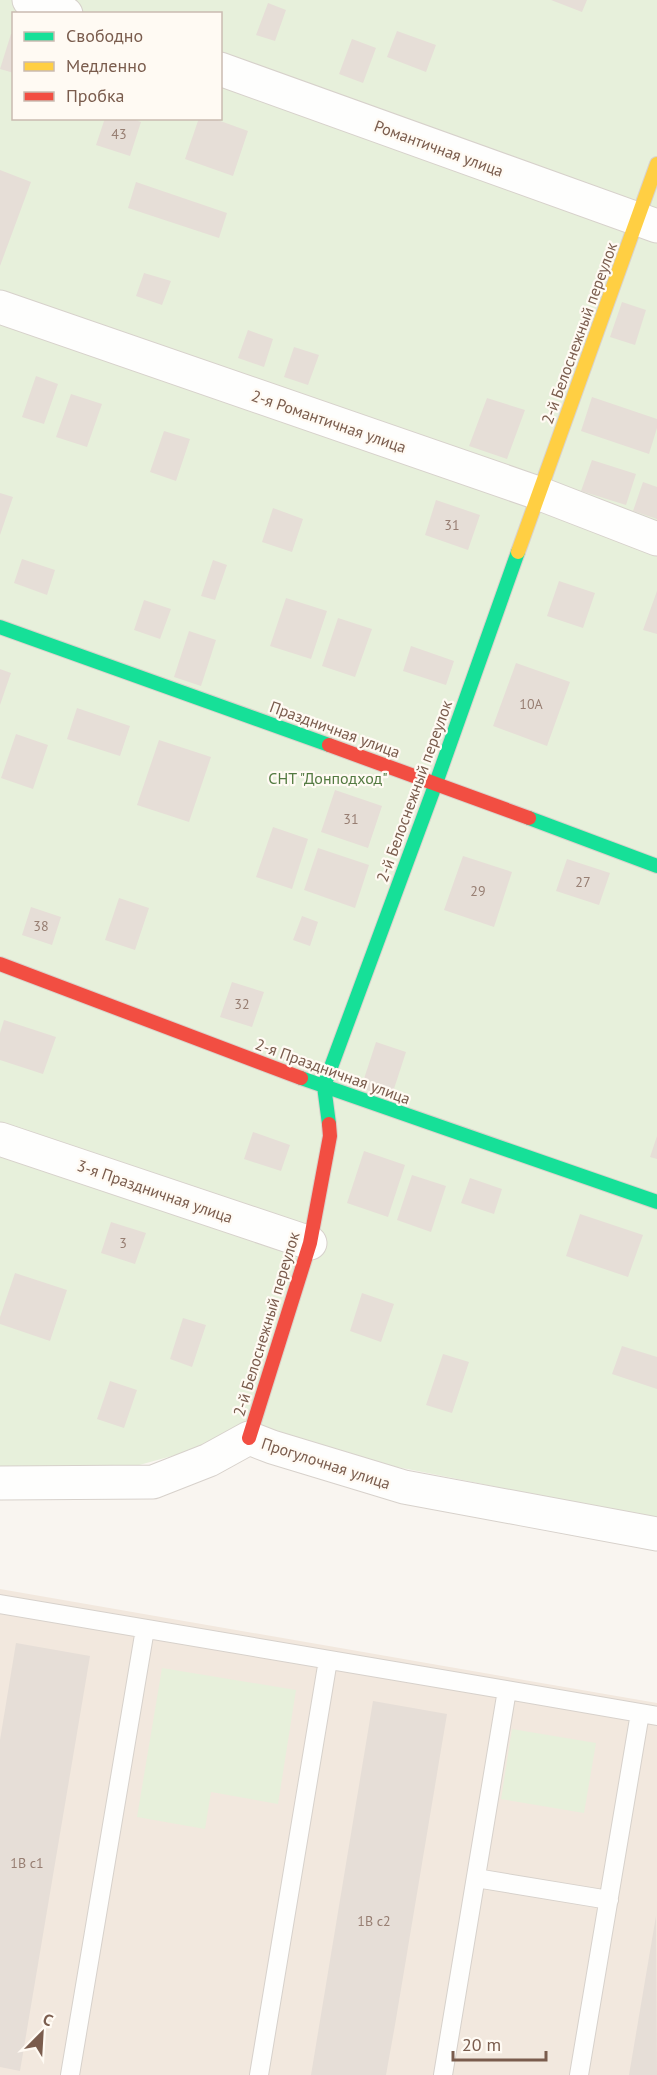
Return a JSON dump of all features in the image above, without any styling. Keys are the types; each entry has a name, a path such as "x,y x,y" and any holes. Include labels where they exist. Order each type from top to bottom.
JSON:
{"street":[{"path":"29,0 61,12"},
{"name":"Романтичная улица","path":"222,70 648,223"},
{"name":"2-й Белоснежный переулок","path":"249,1438 310,1243 330,1136 324,1086 538,494 648,223 657,164"},
{"name":"2-я Романтичная улица","path":"0,307 538,494 657,538"},
{"name":"Праздничная улица","path":"0,627 435,783 657,866"},
{"name":"2-я Праздничная улица","path":"0,964 324,1086 657,1202"},
{"name":"3-я Праздничная улица","path":"0,1139 310,1243"},
{"name":"Прогулочная улица","path":"0,1483 153,1482 209,1460 249,1438 404,1487 657,1534"}],"lane":[{"path":"0,1604 649,1714 609,1900 579,2075"},
{"path":"70,2075 145,1629"},
{"path":"259,2075 328,1660"},
{"path":"442,2075 507,1690"},
{"path":"476,1878 609,1900"}],"shaded area":[{"path":"0,1589 657,1703 657,2075 0,2075"}],"green space":[{"name":"СНТ \"Донподход\"","path":"0,0 657,0 657,1519 307,1449 190,1451 132,1467 0,1470"},
{"path":"162,1668 296,1690 278,1804 211,1792 205,1829 137,1817"},
{"path":"512,1729 596,1743 584,1813 501,1799"}],"building":[{"path":"551,0 587,0 582,12"},
{"path":"268,3 286,10 275,41 256,35"},
{"path":"397,31 436,45 426,72 387,57"},
{"path":"11,34 12,34 12,72 0,69"},
{"path":"352,39 376,48 363,83 339,74"},
{"path":"104,120 141,122 130,156 96,145"},
{"path":"198,120 218,120 248,131 233,176 185,159"},
{"path":"0,170 31,182 0,266"},
{"path":"136,182 227,213 219,238 128,208"},
{"path":"144,273 171,281 162,305 136,296"},
{"path":"622,302 646,310 635,345 610,337"},
{"path":"248,330 273,339 264,367 238,358"},
{"path":"294,347 319,355 308,385 284,377"},
{"path":"36,376 58,384 44,424 22,417"},
{"path":"71,394 102,404 87,447 56,437"},
{"path":"592,397 657,419 657,428 649,454 581,431"},
{"path":"487,398 525,410 507,459 469,446"},
{"path":"164,431 190,439 176,481 150,472"},
{"path":"592,460 636,474 626,505 581,491"},
{"path":"643,482 657,487 657,519 633,511"},
{"path":"0,493 13,497 0,535"},
{"path":"436,500 480,515 468,550 425,535"},
{"path":"273,508 303,519 292,552 262,542"},
{"path":"22,559 55,570 47,595 14,583"},
{"path":"213,560 227,565 215,600 201,596"},
{"path":"559,581 595,593 583,628 547,616"},
{"path":"657,591 657,634 643,630"},
{"path":"286,598 327,611 311,659 270,646"},
{"path":"144,600 171,609 160,639 134,630"},
{"path":"338,618 372,629 355,677 322,666"},
{"path":"189,631 216,640 201,686 174,677"},
{"path":"411,646 454,661 446,685 403,671"},
{"path":"516,663 570,682 547,746 493,726"},
{"path":"0,669 11,673 0,705"},
{"path":"77,708 130,726 120,756 67,739"},
{"path":"16,734 48,745 33,789 1,778"},
{"path":"159,740 211,757 189,822 137,805"},
{"path":"335,790 382,806 368,848 321,832"},
{"path":"273,827 308,839 292,889 256,877"},
{"path":"318,848 369,865 355,908 304,890"},
{"path":"463,856 512,872 494,927 444,910"},
{"path":"567,859 610,873 599,905 556,891"},
{"path":"119,898 149,908 135,950 105,940"},
{"path":"31,907 61,917 52,945 22,935"},
{"path":"302,916 318,922 310,946 293,940"},
{"path":"232,982 264,992 252,1027 220,1017"},
{"path":"4,1020 56,1037 43,1074 0,1060 0,1033"},
{"path":"376,1042 406,1052 391,1098 361,1088"},
{"path":"253,1132 290,1145 281,1171 244,1159"},
{"path":"657,1136 657,1159 650,1157"},
{"path":"364,1151 405,1165 388,1217 347,1203"},
{"path":"412,1175 446,1186 431,1232 397,1220"},
{"path":"470,1178 502,1189 494,1214 461,1203"},
{"path":"580,1214 643,1235 628,1277 566,1256"},
{"path":"111,1222 146,1233 135,1264 101,1253"},
{"path":"15,1273 67,1290 50,1341 0,1324 0,1317"},
{"path":"362,1293 394,1304 381,1342 350,1331"},
{"path":"183,1318 206,1325 192,1367 170,1359"},
{"path":"622,1346 657,1357 657,1389 612,1374"},
{"path":"443,1354 469,1362 452,1413 426,1405"},
{"path":"110,1381 137,1390 124,1428 97,1419"},
{"path":"16,1643 90,1656 20,2071 0,2067 0,1740"},
{"path":"373,1701 447,1714 386,2075 311,2075"},
{"path":"656,1916 657,2075 629,2075"}],"traffic: fast":[{"path":"329,1124 324,1086 436,783 518,552"},
{"path":"0,627 329,745"},
{"path":"529,818 657,866"},
{"path":"301,1078 657,1202"}],"traffic: slow":[{"path":"518,552 657,164"}],"traffic: jam":[{"path":"329,745 529,818"},
{"path":"0,964 301,1078"},
{"path":"249,1438 310,1243 330,1136 329,1124"}]}
